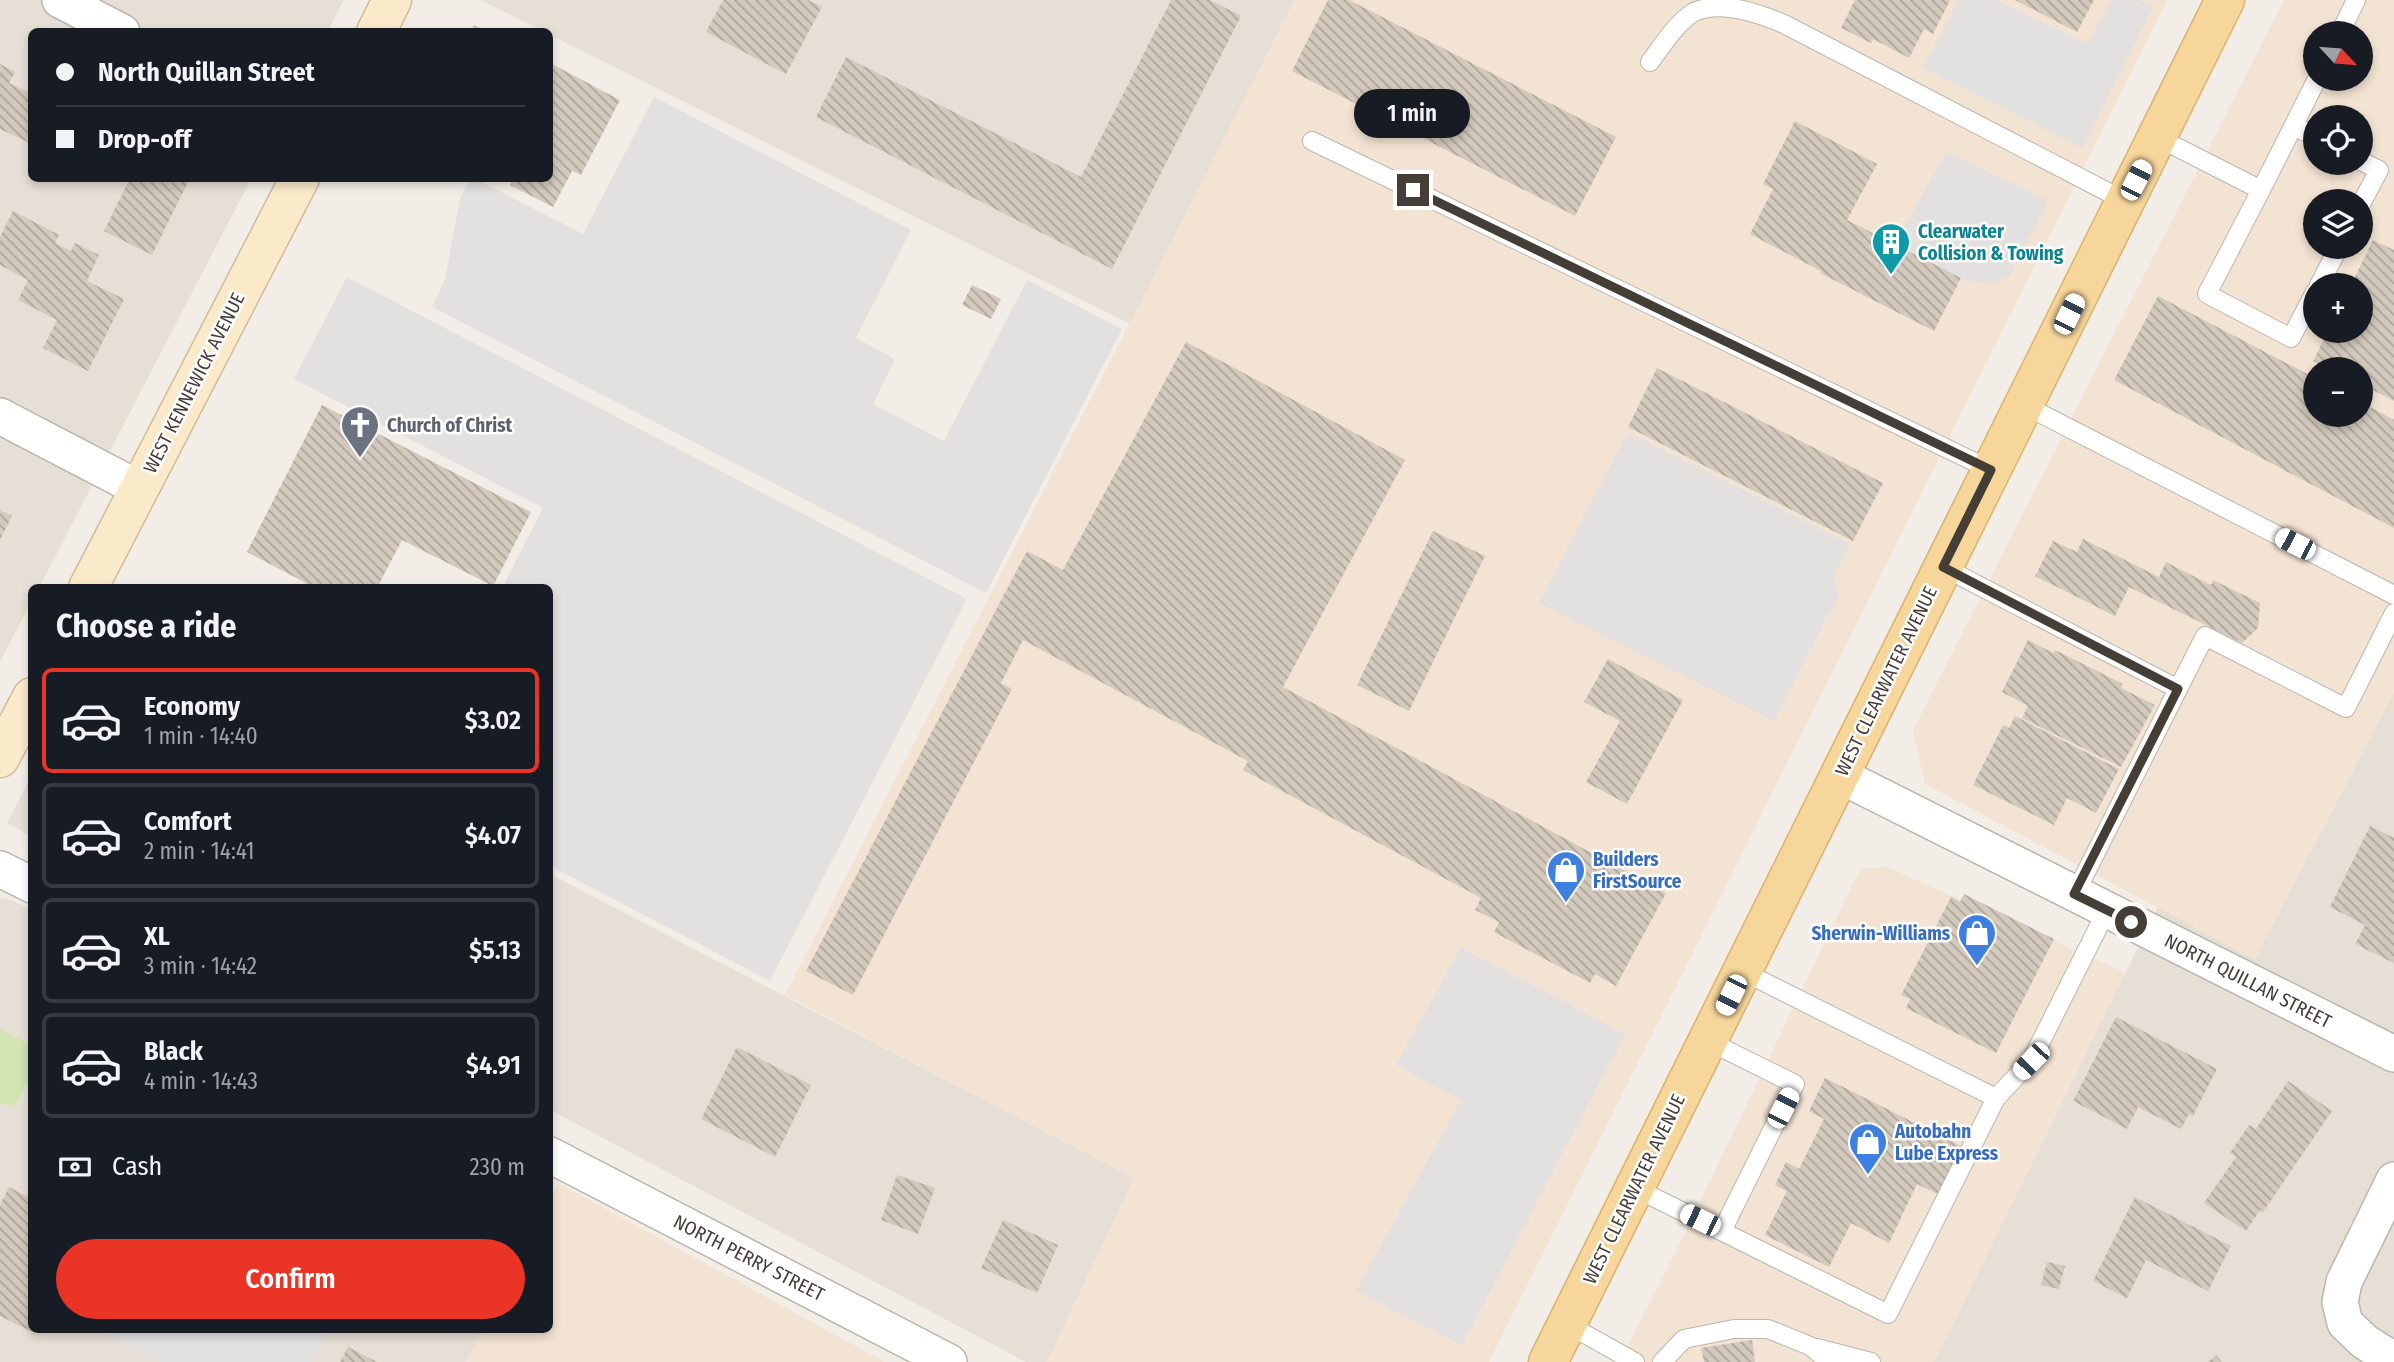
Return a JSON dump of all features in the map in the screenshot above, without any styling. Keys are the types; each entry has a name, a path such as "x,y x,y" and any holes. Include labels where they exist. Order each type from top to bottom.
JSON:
{"main road":[{"name":"WEST CLEARWATER AVENUE","path":"1548,1362 2225,0"}],"street":[{"path":"60,0 114,28"},
{"path":"378,28 392,0"},
{"name":"WEST KENNEWICK AVENUE","path":"90,584 298,182"},
{"path":"0,416 140,489"},
{"path":"0,758 28,705"},
{"name":"NORTH QUILLAN STREET","path":"1839,775 2394,1054"},
{"path":"0,869 28,883"},
{"name":"NORTH PERRY STREET","path":"553,1156 949,1362"},
{"path":"2394,1180 2344,1282 2340,1302 2345,1323 2365,1342 2394,1360"}],"lane":[{"path":"2346,21 2356,0"},
{"path":"1650,62 1679,25 1694,12 1713,6 1732,7 1760,14 2125,201"},
{"path":"2303,315 2291,338 2207,294 2311,91"},
{"path":"2294,126 2303,131"},
{"path":"2157,137 2261,190"},
{"path":"1312,141 1991,470"},
{"path":"2369,189 2379,170 2373,167"},
{"path":"2024,405 2394,594"},
{"path":"1943,567 2178,689"},
{"path":"2074,894 2206,636 2346,708 2394,613"},
{"path":"1635,1188 1888,1314 1996,1098 2031,1061 2107,910"},
{"path":"1742,971 1996,1098"},
{"path":"1708,1041 1795,1084 1721,1231"},
{"path":"1567,1324 1635,1362"},
{"path":"1662,1362 1684,1339 1734,1329 1768,1329 1810,1346 1871,1362"},
{"path":"1810,1346 1830,1362"}],"shaded area":[{"path":"0,0 344,0 330,28 28,28 28,182 249,182 41,584 28,584 28,608 0,662"},
{"path":"480,0 1295,0 1130,324 553,36 553,28 537,28"},
{"path":"1295,0 2167,0 1489,1362 1047,1362 1134,1178 785,995"},
{"path":"1959,0 1996,0 2088,44 2111,0 2139,0 2153,7 2082,148 1923,68"},
{"path":"2284,0 2394,0 2394,692 2255,959 1925,784 1913,730"},
{"path":"654,97 911,230 856,338 895,359 873,404 944,441 1027,280 1122,329 986,593 432,307 445,280 460,198 468,182 482,182 583,234"},
{"path":"1946,152 2048,200 2009,277 2003,277 1999,283 1973,282 1961,278 1911,253 1900,235"},
{"path":"347,277 967,599 770,981 553,868 553,584 504,584 543,508 294,379"},
{"path":"1628,432 1850,544 1833,579 1839,594 1774,721 1539,603"},
{"path":"2394,692 2394,1362 1934,1362 2158,907 2255,959"},
{"path":"28,782 28,834 7,823"},
{"path":"1887,867 2126,973 1934,1362 1620,1362 1860,869"},
{"path":"553,876 1134,1178 1047,1362 1026,1362 553,1112"},
{"path":"0,898 12,900 28,908 28,1333 481,1333 466,1362 0,1362"},
{"path":"1461,948 1625,1034 1462,1345 1356,1291 1461,1100 1396,1065"},
{"path":"558,1183 885,1362 466,1362 481,1333 553,1333 553,1194"},
{"path":"101,1333 327,1333 312,1362 158,1362"}],"green space":[{"path":"0,1029 28,1043 28,1085 26,1084 14,1108 0,1102"}],"building":[{"path":"723,0 808,0 822,7 786,74 706,32"},
{"path":"1171,0 1210,0 1241,16 1112,269 816,117 846,57 1081,177"},
{"path":"1328,0 1349,0 1616,137 1575,216 1292,71"},
{"path":"1855,0 1950,0 1933,34 1924,29 1909,58 1873,39 1871,43 1841,28"},
{"path":"2015,0 2094,0 2077,32"},
{"path":"0,64 15,72 9,83 28,92 28,142 0,129"},
{"path":"553,65 620,100 581,175 572,171 553,207 510,185 511,182 553,182"},
{"path":"1795,121 1877,164 1847,220 1961,278 1934,331 1750,234 1773,189 1763,184"},
{"path":"128,182 188,182 152,255 104,231"},
{"path":"13,211 59,235 55,243 71,251 75,243 99,255 87,281 124,299 88,371 43,348 57,320 18,300 28,280 0,265 0,237"},
{"path":"2373,240 2394,250 2394,401 2373,390 2373,357 2315,357 2322,343 2373,343 2373,273 2357,273 2364,259 2373,259"},
{"path":"972,285 1001,299 991,319 962,305"},
{"path":"2158,296 2303,372 2303,427 2373,427 2373,409 2394,420 2394,528 2114,380"},
{"path":"1186,342 1405,460 1283,687 1666,893 1616,986 1595,974 1590,983 1494,932 1499,922 1475,910 1481,898 1243,770 1248,761 1023,640 1001,683 1012,689 853,995 806,971 1027,551 1063,570"},
{"path":"1657,368 1883,483 1853,541 1628,427"},
{"name":"Church of Christ","path":"322,405 531,512 494,584 489,584 402,540 379,584 305,584 247,552"},
{"path":"0,510 12,516 0,540"},
{"path":"1433,531 1485,556 1409,711 1357,685"},
{"path":"2083,539 2159,577 2166,562 2211,585 2213,580 2260,603 2258,628 2242,643 2129,587 2115,616 2035,576 2053,541 2077,552"},
{"path":"2028,640 2053,653 2055,650 2123,684 2121,688 2155,705 2121,767 2022,718 2028,706 2002,692"},
{"path":"1608,659 1683,700 1627,804 1586,782 1620,721 1584,702"},
{"path":"2015,716 2119,769 2096,813 2067,798 2054,825 1973,785 2003,725 2009,728"},
{"path":"2370,826 2394,838 2394,963 2355,944 2365,925 2330,907"},
{"name":"Sherwin-Williams","path":"1964,894 2054,939 1996,1053 1906,1008 1910,999 1901,995 1951,897 1960,902"},
{"path":"2116,1017 2217,1069 2193,1116 2189,1114 2181,1129 2138,1107 2127,1129 2073,1101"},
{"path":"737,1047 811,1085 775,1157 701,1119"},
{"name":"Autobahn Lube Express","path":"1825,1078 1969,1150 1946,1198 1917,1184 1889,1243 1851,1223 1829,1267 1765,1235 1787,1191 1775,1185 1786,1162 1799,1169 1824,1119 1809,1111"},
{"path":"2288,1081 2332,1111 2263,1212 2260,1210 2246,1231 2204,1203 2236,1157 2230,1153 2249,1125 2256,1129"},
{"path":"897,1175 935,1188 918,1234 881,1220"},
{"path":"9,1187 28,1197 28,1330 0,1316 0,1205"},
{"path":"2135,1197 2231,1246 2208,1291 2146,1260 2127,1298 2093,1281"},
{"path":"1003,1220 1058,1245 1037,1293 981,1268"},
{"path":"2047,1262 2065,1266 2059,1289 2041,1285"},
{"path":"1752,1340 1755,1362 1704,1362 1701,1348"},
{"path":"348,1347 377,1362 340,1362"},
{"path":"2216,1355 2222,1362 2208,1362"}],"place":[{"name":"Clearwater Collision & Towing","path":"1891,276"},
{"name":"Church of Christ","path":"360,459"},
{"name":"Builders FirstSource","path":"1566,904"},
{"name":"Sherwin-Williams","path":"1977,967"},
{"name":"Autobahn Lube Express","path":"1868,1176"}],"route":[{"path":"1413,190 1991,470 1943,567 2178,689 2074,894 2131,922"}]}
